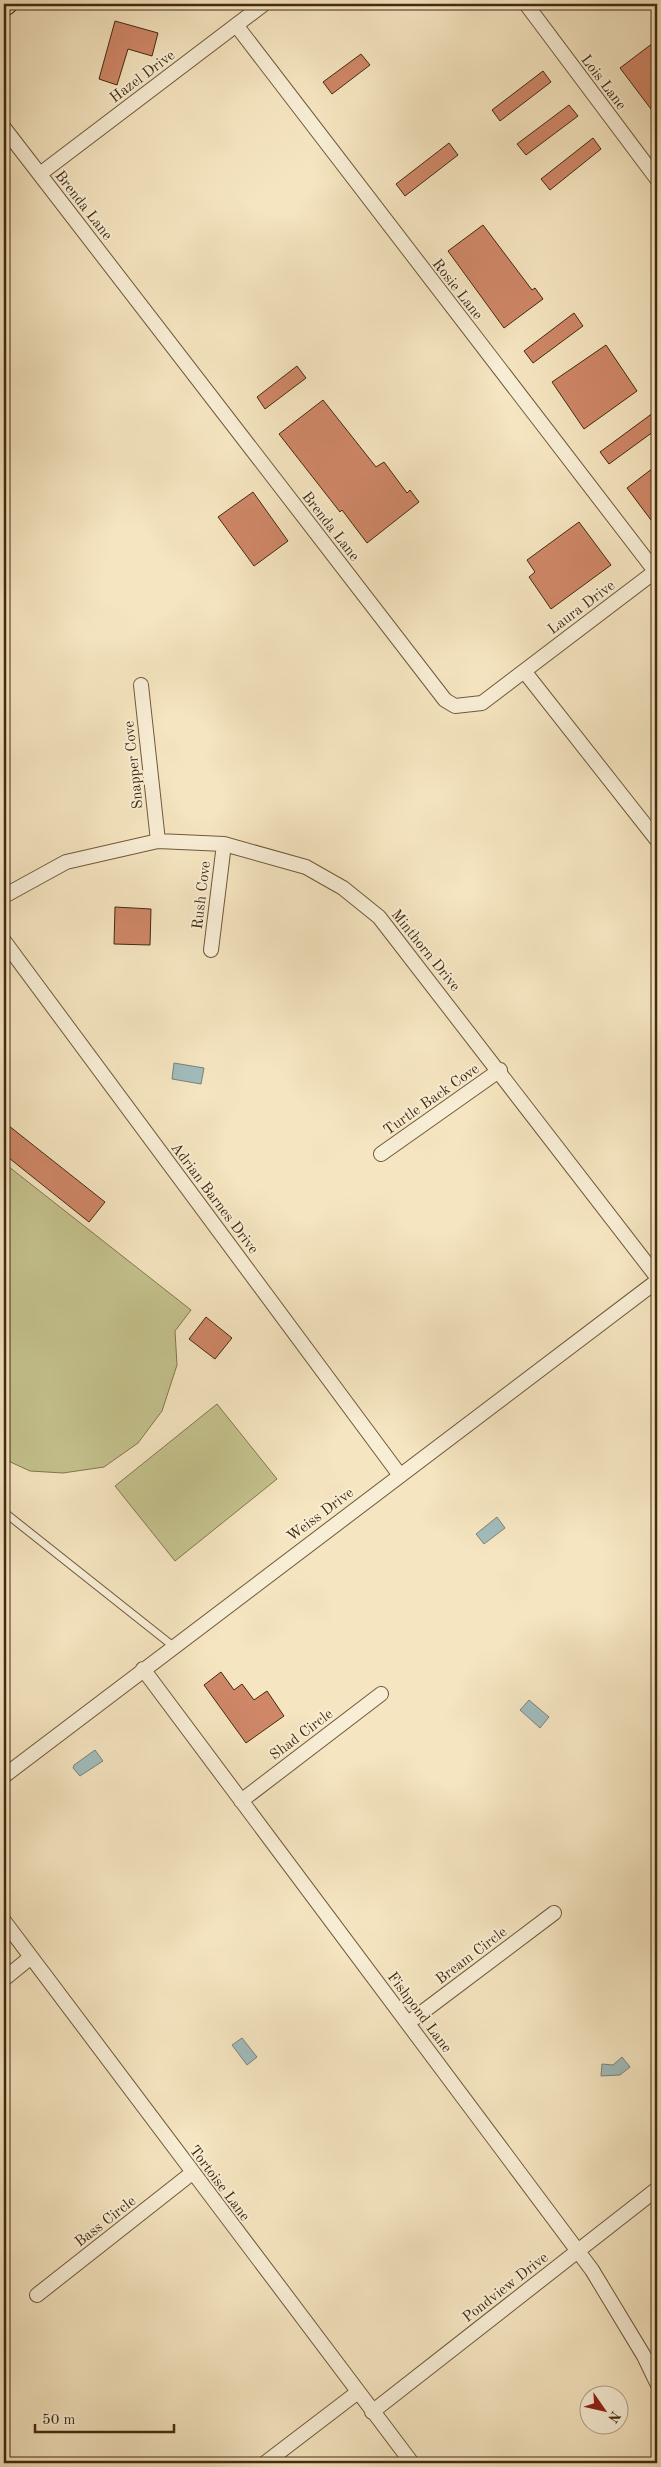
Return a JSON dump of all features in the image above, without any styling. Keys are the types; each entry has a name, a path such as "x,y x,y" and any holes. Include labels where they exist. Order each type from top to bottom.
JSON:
{"street":[{"name":"Hazel Drive","path":"40,174 264,4"},
{"name":"Lois Lane","path":"526,4 657,179"},
{"name":"Rosie Lane","path":"236,25 656,570"},
{"name":"Brenda Lane","path":"4,128 445,700 455,706 482,703 524,671"},
{"name":"Laura Drive","path":"524,671 656,570"},
{"path":"524,671 657,840"},
{"name":"Snapper Cove","path":"141,686 158,841"},
{"name":"Minthorn Drive","path":"4,896 66,862 158,841 224,844 306,867 343,888 379,917 500,1070 657,1277"},
{"name":"Rush Cove","path":"211,950 224,844"},
{"name":"Adrian Barnes Drive","path":"4,941 399,1474"},
{"name":"Turtle Back Cove","path":"381,1154 500,1070"},
{"name":"Weiss Drive","path":"4,1776 399,1474 657,1281"},
{"name":"Fishpond Lane","path":"143,1669 578,2250 644,2356 657,2383"},
{"name":"Shad Circle","path":"241,1801 381,1694"},
{"name":"Bream Circle","path":"408,2023 554,1913"},
{"name":"Tortoise Lane","path":"4,1920 192,2173 412,2463"},
{"path":"4,1979 31,1957"},
{"name":"Bass Circle","path":"37,2295 192,2173"},
{"name":"Pondview Drive","path":"372,2412 657,2189"},
{"path":"265,2463 358,2392"}],"lane":[{"path":"4,1512 173,1646"}],"shaded area":[{"path":"4,1163 191,1310 175,1331 177,1365 162,1411 138,1443 104,1467 63,1473 30,1471 4,1459"},
{"path":"217,1404 277,1479 175,1561 115,1486"}],"water":[{"path":"174,1063 204,1068 201,1084 172,1079"},
{"path":"497,1517 505,1528 484,1544 476,1534"},
{"path":"529,1700 549,1717 540,1728 520,1710"},
{"path":"95,1750 103,1761 80,1776 73,1768 74,1765"},
{"path":"242,2038 257,2057 247,2065 232,2045"},
{"path":"622,2057 630,2067 620,2075 601,2076 602,2064 613,2065"}],"building":[{"path":"115,21 158,33 152,56 128,49 117,85 99,79"},
{"path":"657,40 657,117 620,68"},
{"path":"361,54 370,65 332,94 323,82"},
{"path":"543,71 551,82 500,121 492,110"},
{"path":"569,105 578,116 526,155 517,144"},
{"path":"593,138 601,149 550,190 541,179"},
{"path":"449,143 458,155 405,196 396,184"},
{"path":"483,225 532,290 535,288 543,299 504,328 448,251"},
{"path":"574,313 583,326 533,363 524,351"},
{"path":"606,345 637,391 584,429 552,382"},
{"path":"297,366 306,378 265,409 257,397"},
{"path":"323,400 376,467 384,462 407,493 410,490 419,502 367,543 342,510 340,512 279,434"},
{"path":"657,410 657,429 609,464 600,452"},
{"path":"657,465 657,528 627,488"},
{"path":"253,492 288,541 254,566 218,517"},
{"path":"579,522 611,565 551,609 529,577 535,572 527,560"},
{"path":"115,907 151,909 150,945 114,944"},
{"path":"4,1122 105,1202 89,1222 4,1154"},
{"path":"206,1317 232,1338 215,1359 189,1339"},
{"path":"221,1672 234,1690 242,1684 254,1700 267,1691 284,1716 246,1743 204,1685"}]}
